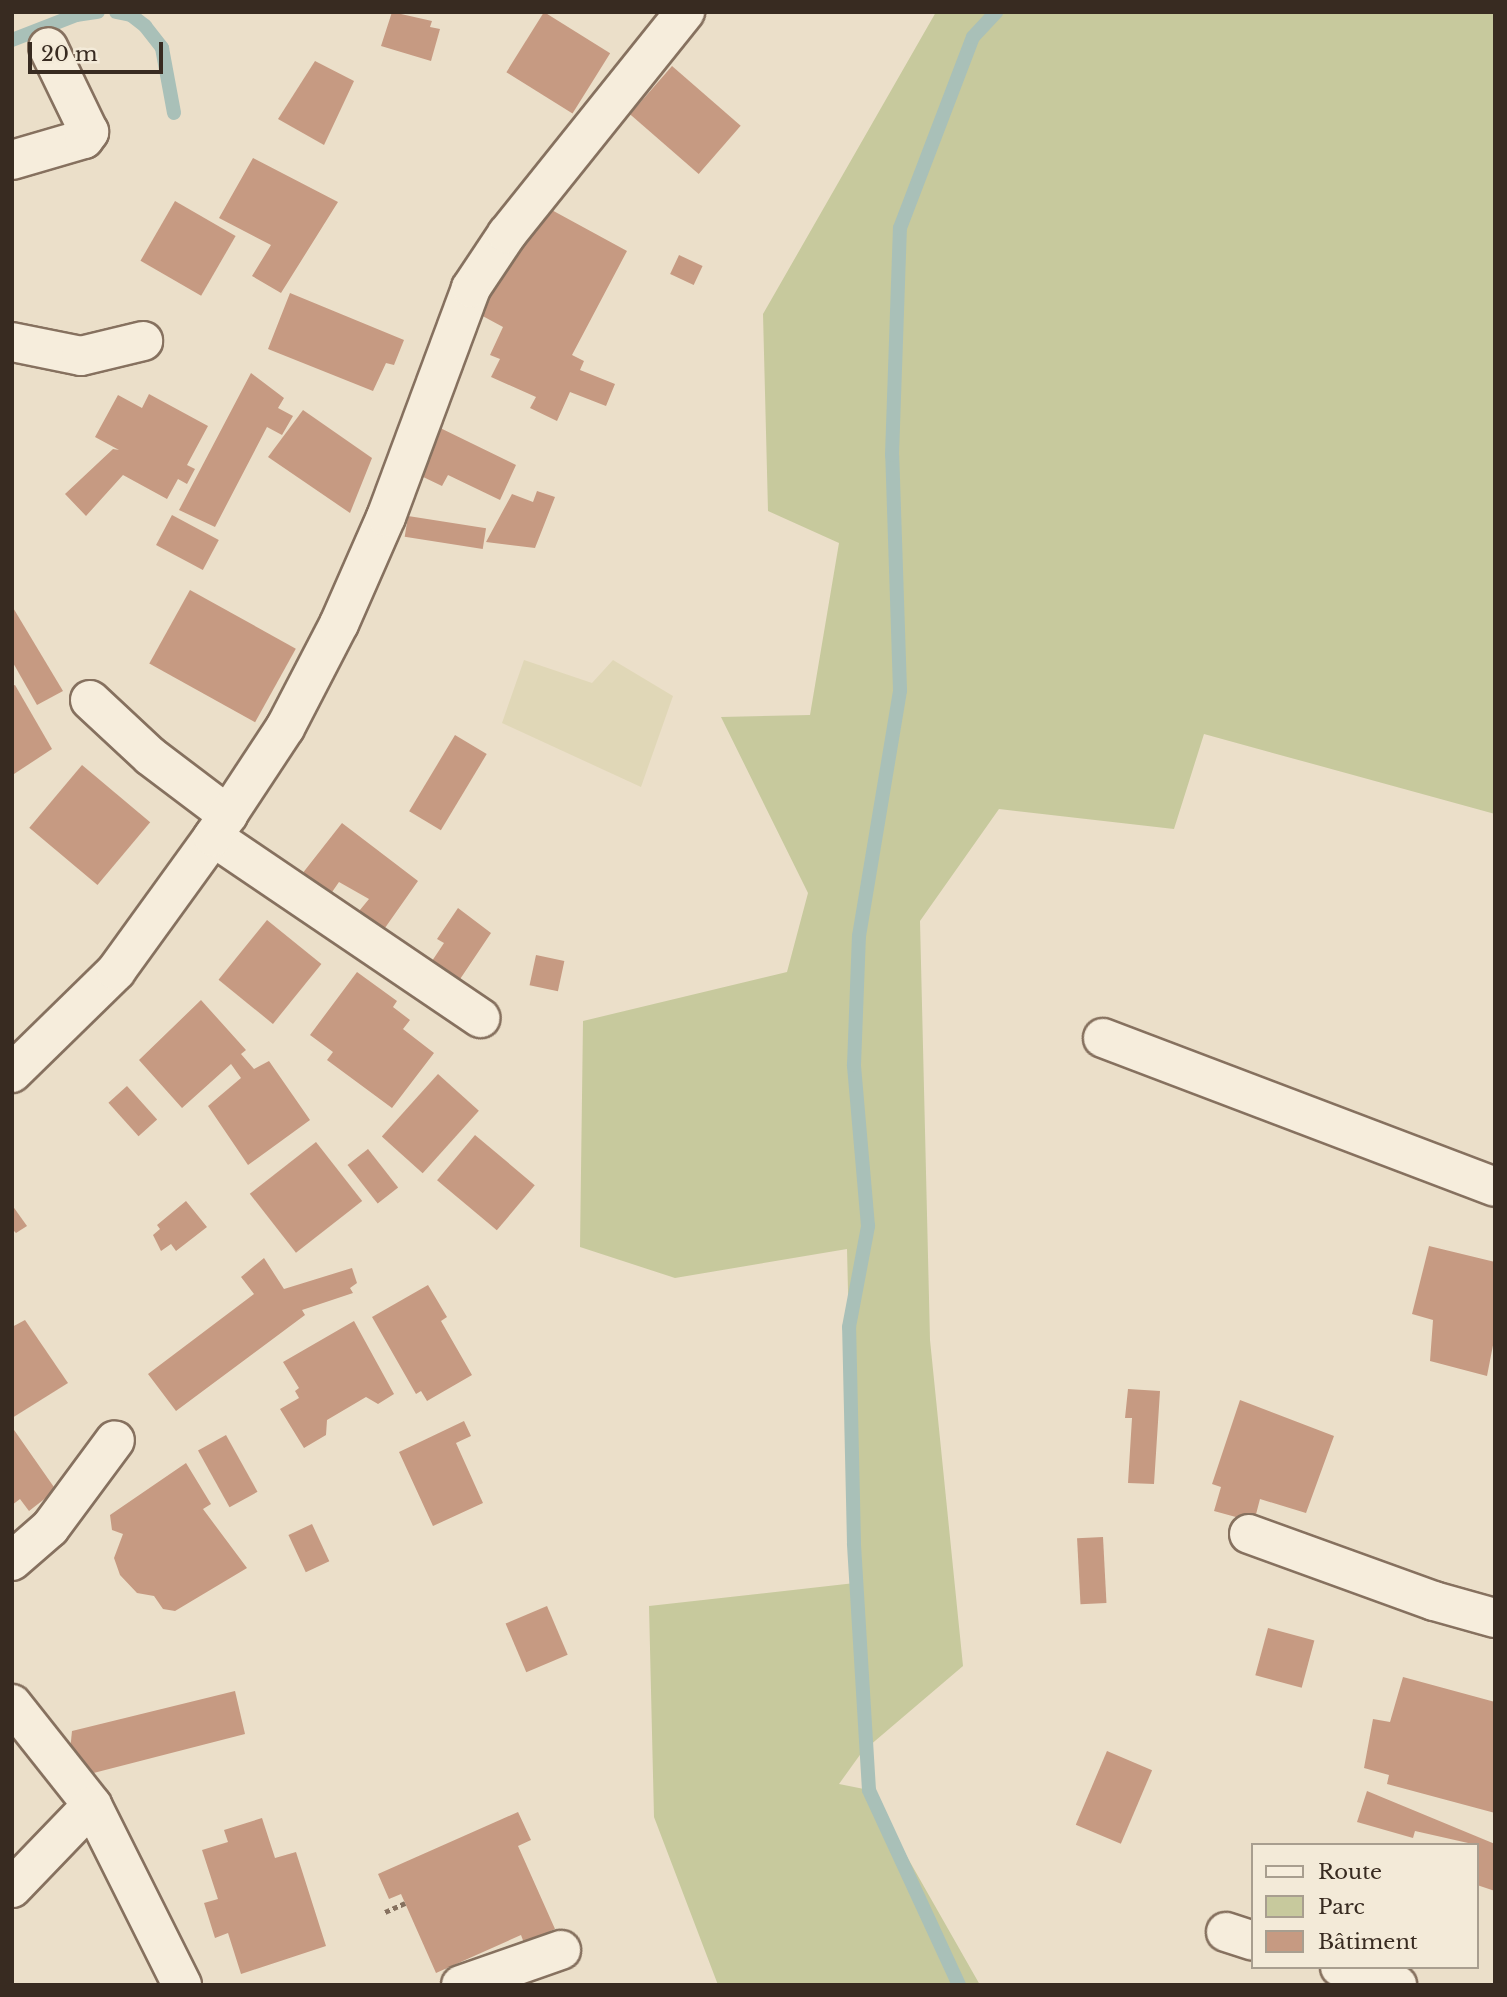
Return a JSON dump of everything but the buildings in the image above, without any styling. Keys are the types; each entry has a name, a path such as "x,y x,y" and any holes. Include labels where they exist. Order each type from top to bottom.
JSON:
{"street":[{"path":"12,1073 116,971 220,826 285,728 339,624 386,517 471,288 507,234 685,12"},
{"path":"12,160 84,139 89,131 48,47"},
{"path":"12,342 81,356 143,341"},
{"path":"90,700 220,826 480,1018"},
{"path":"1103,1038 1495,1187"},
{"path":"12,1561 50,1528 115,1440"},
{"path":"1249,1534 1434,1601 1495,1618"},
{"path":"12,1704 92,1805 182,1985"},
{"path":"12,1888 92,1805"},
{"path":"461,1985 561,1950"},
{"path":"1346,1969 1397,1985"}],"path":[{"path":"385,1912 405,1903"}],"shaded area":[{"path":"524,660 592,683 613,660 673,696 641,787 502,723"}],"green space":[{"path":"936,12 1495,12 1495,814 1204,734 1174,829 999,809 920,921 930,1340 963,1666 862,1752 839,1784 869,1790 980,1985 718,1985 654,1817 649,1606 855,1583 847,1249 675,1278 580,1247 583,1021 787,972 808,893 721,717 810,715 839,543 768,511 763,314"}],"waterway":[{"path":"12,40 76,15 98,12"},
{"path":"116,12 131,15 145,26 162,48 174,113"},
{"path":"959,1985 869,1790 854,1543 849,1327 868,1226 854,1065 859,936 900,690 892,455 900,228 973,37 996,12"}]}
